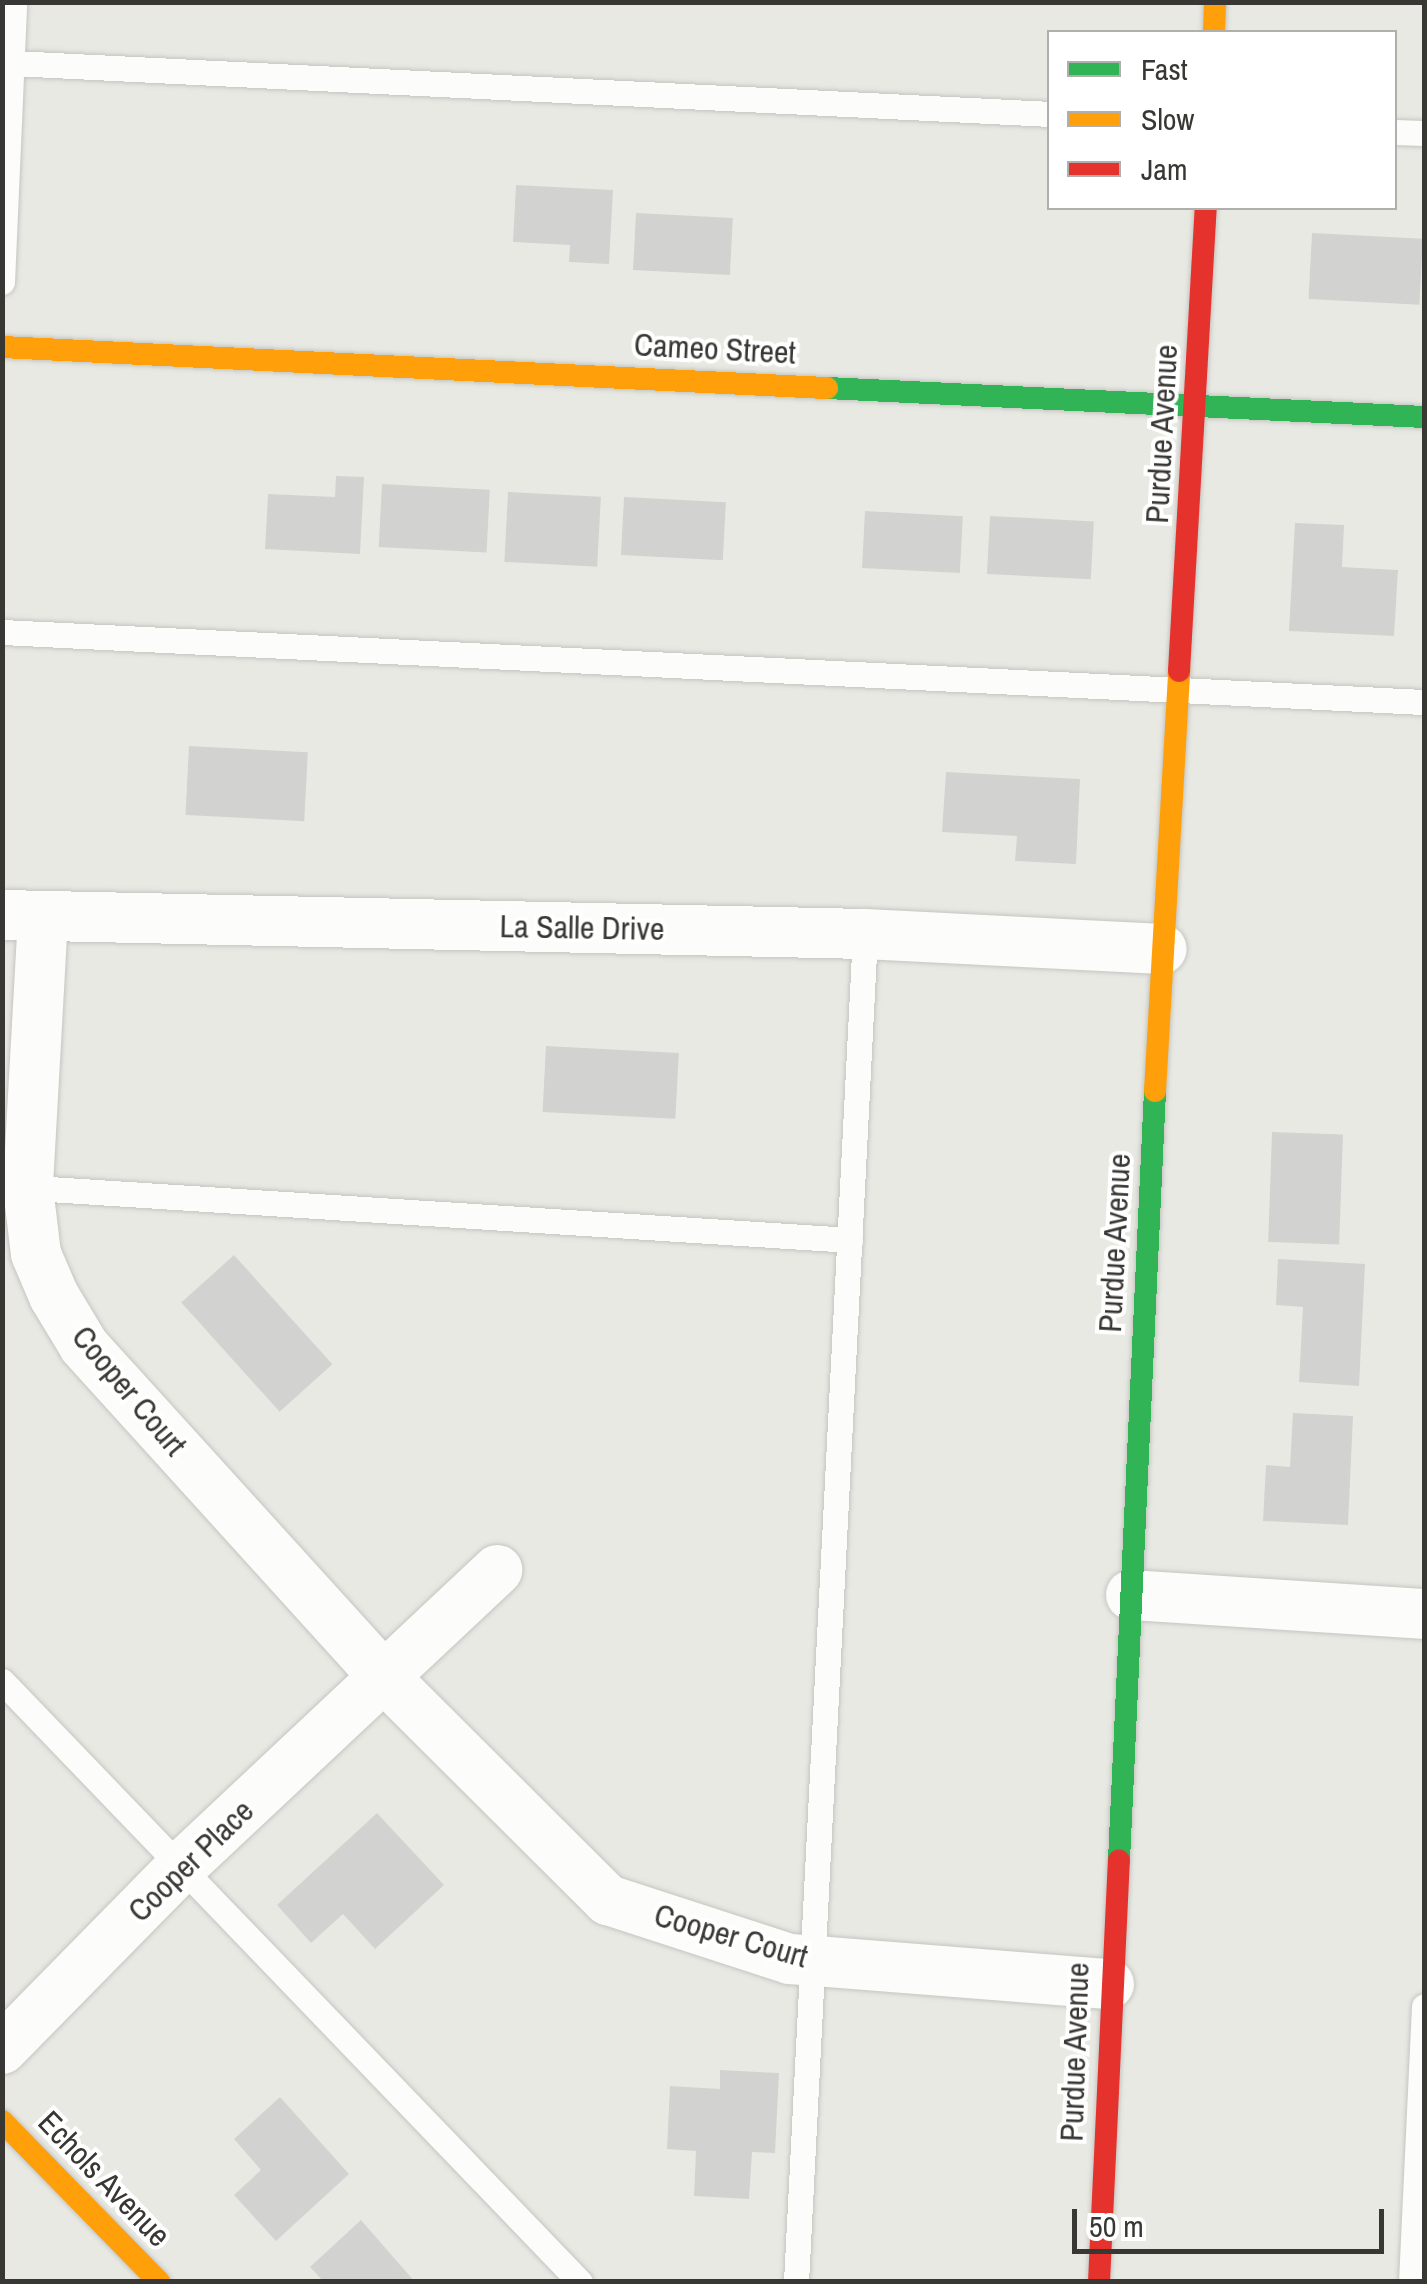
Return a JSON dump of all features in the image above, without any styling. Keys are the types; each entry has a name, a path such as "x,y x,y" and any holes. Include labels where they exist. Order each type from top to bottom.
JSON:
{"street":[{"path":"1214,30 1215,2"},
{"name":"Purdue Avenue","path":"1098,2282 1162,950 1206,210"},
{"name":"Cameo Street","path":"2,346 1424,417"},
{"name":"La Salle Drive","path":"23,916 865,934 1162,950"},
{"name":"Cooper Court","path":"23,916 15,1188 36,1254 84,1346 385,1678 608,1900 790,1959 1110,1984"},
{"path":"385,1678 497,1570"},
{"path":"1130,1595 1424,1614"},
{"name":"Cooper Place","path":"2,2050 181,1867 385,1678"},
{"name":"Echols Avenue","path":"2,2121 159,2282"}],"lane":[{"path":"2,282 14,2"},
{"path":"12,63 1047,114"},
{"path":"1397,132 1424,133"},
{"path":"2,632 1424,702"},
{"path":"796,2282 865,934"},
{"path":"15,1188 850,1240"},
{"path":"2,1681 580,2282"},
{"path":"1410,2282 1424,2006"}],"building":[{"path":"516,185 613,190 609,264 569,262 570,245 513,242"},
{"path":"636,213 733,218 730,275 633,270"},
{"path":"1312,233 1423,239 1419,305 1309,299"},
{"path":"336,476 364,477 360,554 265,549 268,494 335,497"},
{"path":"382,484 490,490 487,553 379,547"},
{"path":"508,492 601,497 597,567 504,562"},
{"path":"624,497 726,502 723,560 621,555"},
{"path":"865,511 963,516 960,573 862,568"},
{"path":"990,516 1094,521 1091,579 987,574"},
{"path":"1295,523 1344,525 1342,567 1398,570 1394,636 1289,631"},
{"path":"189,746 308,752 304,821 185,815"},
{"path":"946,772 1080,779 1076,864 1015,861 1017,836 942,832"},
{"path":"546,1046 679,1053 675,1119 543,1112"},
{"path":"1272,1132 1343,1134 1339,1244 1268,1242"},
{"path":"234,1255 332,1364 280,1412 181,1303"},
{"path":"1278,1259 1365,1264 1359,1386 1299,1382 1303,1307 1276,1305"},
{"path":"1293,1413 1353,1416 1348,1525 1263,1521 1266,1465 1290,1467"},
{"path":"377,1813 444,1885 375,1949 343,1914 311,1943 277,1905"},
{"path":"720,2070 779,2073 775,2153 752,2152 749,2199 694,2196 696,2151 667,2149 670,2086 720,2089"},
{"path":"280,2097 349,2174 276,2241 234,2195 261,2170 234,2139"},
{"path":"361,2220 415,2282 324,2282 310,2267"}],"traffic: fast":[{"path":"827,388 1424,417"},
{"path":"1119,1860 1155,1091"}],"traffic: slow":[{"path":"1214,30 1215,2"},
{"path":"2,347 827,388"},
{"path":"1155,1091 1179,671"},
{"path":"2,2121 159,2282"}],"traffic: jam":[{"path":"1179,671 1206,210"},
{"path":"1099,2282 1119,1860"}]}
